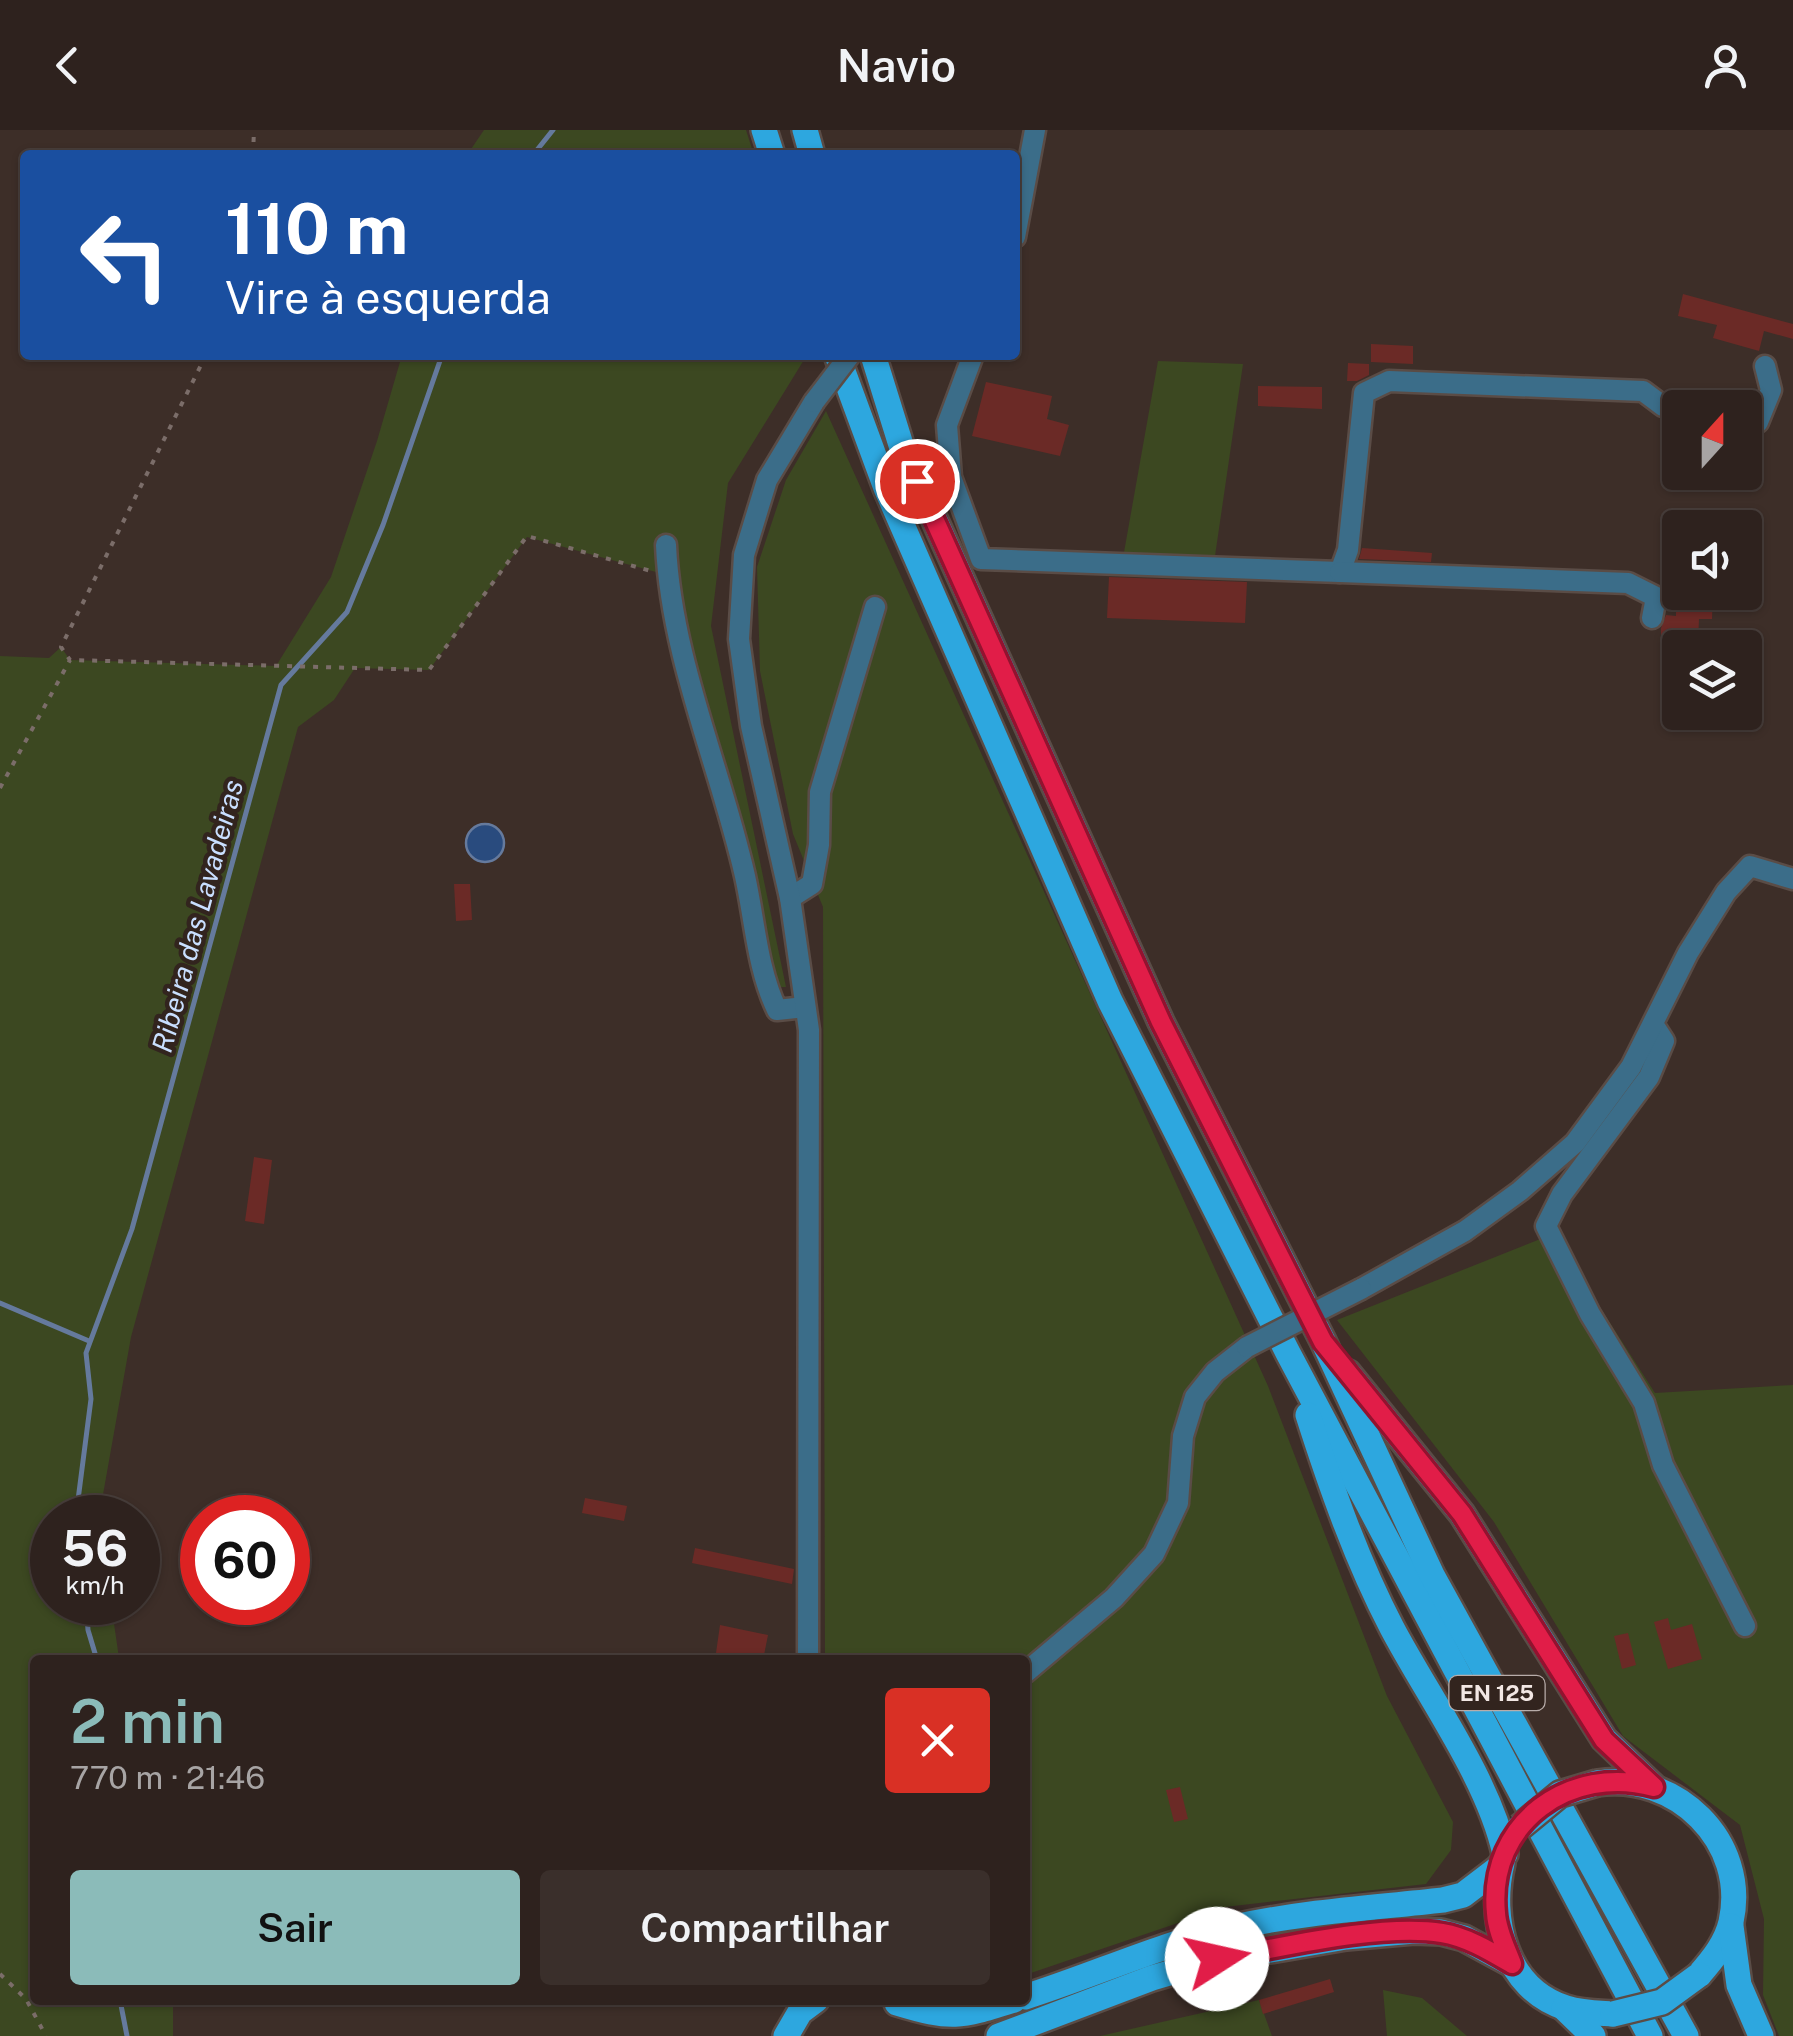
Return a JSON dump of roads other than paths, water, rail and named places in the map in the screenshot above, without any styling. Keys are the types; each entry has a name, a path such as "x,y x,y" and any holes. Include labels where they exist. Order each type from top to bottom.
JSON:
{"main road":[{"name":"EN 125","path":"840,360 886,488 1110,1002 1288,1353 1650,2036"},
{"name":"EN 125","path":"875,360 900,444 1161,1022 1323,1342 1432,1574 1686,2036"},
{"path":"1323,1342 1462,1514 1604,1740 1654,1787"},
{"path":"1288,1353 1344,1519 1390,1625 1493,1811 1503,1860 1496,1914 1512,1964"},
{"path":"1030,1994 1171,1944 1229,1928 1463,1895 1503,1860 1520,1828 1560,1794 1598,1783 1632,1781 1688,1804 1717,1838 1732,1883 1735,1971 1760,2036"},
{"path":"1564,2008 1613,2014 1662,2002 1699,1975 1721,1948 1731,1921"},
{"path":"999,2036 1152,1978 1217,1959 1346,1937 1414,1931 1464,1938 1512,1964 1545,1998 1564,2008 1593,2036"},
{"path":"786,2036 800,2012 809,2005"},
{"path":"899,2005 914,2020 922,2036"},
{"path":"907,2005 937,2015 968,2015 999,2005"}],"street":[{"path":"1014,150 1032,130"},
{"path":"1020,194 1032,130"},
{"path":"808,1655 809,1030 790,898 752,726 739,639 744,555 767,480 814,402 846,360"},
{"path":"971,360 947,425 951,477 981,559 1628,584 1656,597 1652,618"},
{"path":"1762,412 1771,390 1765,366"},
{"path":"1340,572 1348,550 1364,394 1389,381 1642,391 1662,405"},
{"path":"666,545 667,575 690,681 745,874 766,987 777,1010 805,1007"},
{"path":"790,898 812,884 819,845 820,792 876,606"},
{"path":"1030,1669 1114,1598 1154,1554 1178,1503 1183,1436 1196,1398 1215,1372 1247,1347 1465,1231 1520,1191 1575,1143 1631,1067 1688,953 1726,892 1750,866 1793,878"},
{"path":"1653,1024 1664,1041 1649,1077 1562,1194 1546,1226 1590,1314 1644,1403 1663,1465 1745,1626"}],"water":[{"path":"485,824 498,830 504,843 498,856 485,862 472,856 466,843 472,830"}],"waterway":[{"name":"Ribeira das Lavadeiras","path":"537,150 553,130"},
{"name":"Ribeira das Lavadeiras","path":"79,1495 91,1399 86,1353 132,1229 281,685 347,612 383,525 440,360"},
{"path":"0,1303 89,1341"},
{"name":"Ribeira das Lavadeiras","path":"88,1625 96,1655"},
{"name":"Ribeira das Lavadeiras","path":"121,2005 127,2036"}]}
